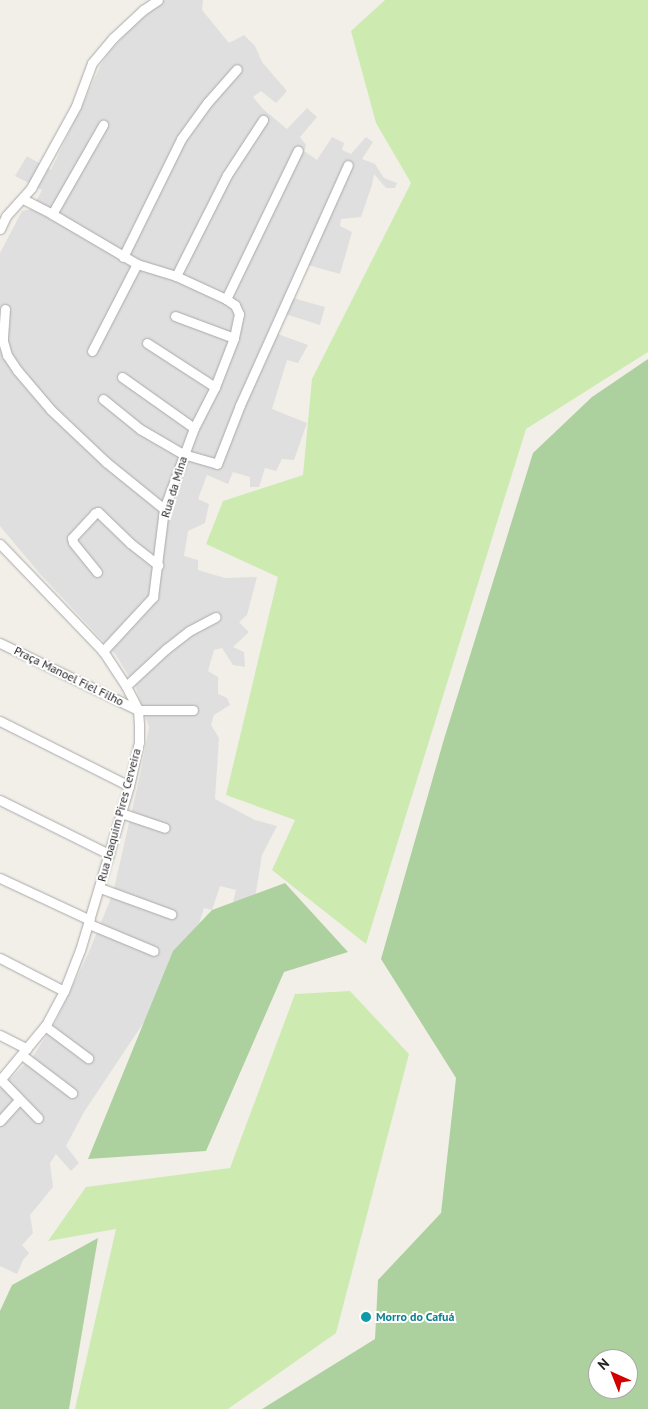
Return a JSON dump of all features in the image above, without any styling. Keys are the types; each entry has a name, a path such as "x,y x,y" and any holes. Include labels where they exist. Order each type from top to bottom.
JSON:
{"street":[{"path":"0,229 6,216 22,199 76,106 92,62 113,38 143,10 158,0"},
{"path":"123,257 181,139 207,103 237,69"},
{"path":"176,276 227,175 263,120"},
{"path":"52,214 103,125"},
{"path":"22,199 52,214 137,264 176,276 226,299 298,150"},
{"path":"103,400 140,429 183,454 214,464 219,462 240,405 348,165"},
{"path":"92,351 137,264"},
{"name":"Rua da Mina","path":"103,652 153,597 164,509 183,454 215,387 234,338 239,314 235,304 226,299"},
{"path":"5,308 3,341 8,355 17,370 51,410 106,462 164,509"},
{"path":"176,316 234,338"},
{"path":"147,344 215,387"},
{"path":"122,377 194,428"},
{"path":"97,572 73,542 72,538 89,518 98,512 130,543 158,565"},
{"name":"Rua Joaquim Pires Cerveira","path":"0,544 103,652 126,686 138,710 139,742 129,786 100,888 64,991 45,1026 0,1080"},
{"path":"126,686 166,649 189,631 215,617"},
{"name":"Praça Manoel Fiel Filho","path":"0,643 138,710"},
{"path":"138,710 193,710"},
{"path":"0,721 129,786"},
{"path":"0,800 109,854"},
{"path":"121,813 165,828"},
{"path":"0,878 89,922 154,951"},
{"path":"100,888 171,914"},
{"path":"0,958 64,991"},
{"path":"45,1026 88,1058"},
{"path":"0,1035 25,1052 72,1093"},
{"path":"0,1080 38,1118"},
{"path":"0,1121 19,1100"}],"shaded area":[{"path":"163,0 203,0 202,10 229,43 244,35 255,46 262,62 287,91 276,103 261,91 253,97 263,109 287,129 307,108 317,117 300,137 306,145 304,151 317,160 332,137 344,143 342,150 351,154 366,137 373,142 362,159 375,164 384,178 397,183 395,188 386,188 374,174 361,217 341,219 340,226 352,232 340,274 308,265 293,298 325,307 320,325 282,313 275,333 308,345 298,363 287,360 272,409 307,423 294,460 282,459 276,471 265,468 259,487 250,487 250,477 233,472 228,484 207,475 198,499 209,504 205,523 188,531 184,556 198,560 198,570 225,578 257,577 247,615 239,622 249,632 233,647 244,652 245,667 233,665 222,648 214,650 208,671 218,677 218,694 227,698 230,705 214,715 211,725 219,738 215,799 255,820 277,826 262,855 255,898 233,902 236,890 220,886 212,910 204,908 197,930 150,1013 84,1112 66,1146 79,1163 71,1171 56,1154 50,1163 53,1187 30,1215 33,1233 22,1245 29,1253 23,1260 17,1274 0,1266 0,1089 33,1056 55,1023 88,954 113,893 149,727 136,688 116,655 40,574 0,526 0,253 22,211 32,209 42,190 15,176 27,156 51,170 73,124 70,122 74,114 78,115 101,64 131,28"}],"green space":[{"path":"385,0 648,0 648,352 526,429 366,944 272,870 295,820 226,795 278,577 206,544 223,501 303,475 312,379 411,183 376,123 351,31"},
{"path":"648,359 648,1409 262,1409 375,1339 378,1280 441,1213 456,1078 381,959 444,739 533,453 592,397"},
{"path":"285,883 348,952 284,972 206,1151 88,1159 173,951 212,910"},
{"path":"350,991 409,1054 336,1333 228,1409 75,1409 116,1229 48,1241 86,1187 230,1168 295,994"},
{"path":"98,1238 69,1409 0,1409 0,1311 12,1285"}],"place":[{"name":"Morro do Cafuá","path":"366,1317"}]}
